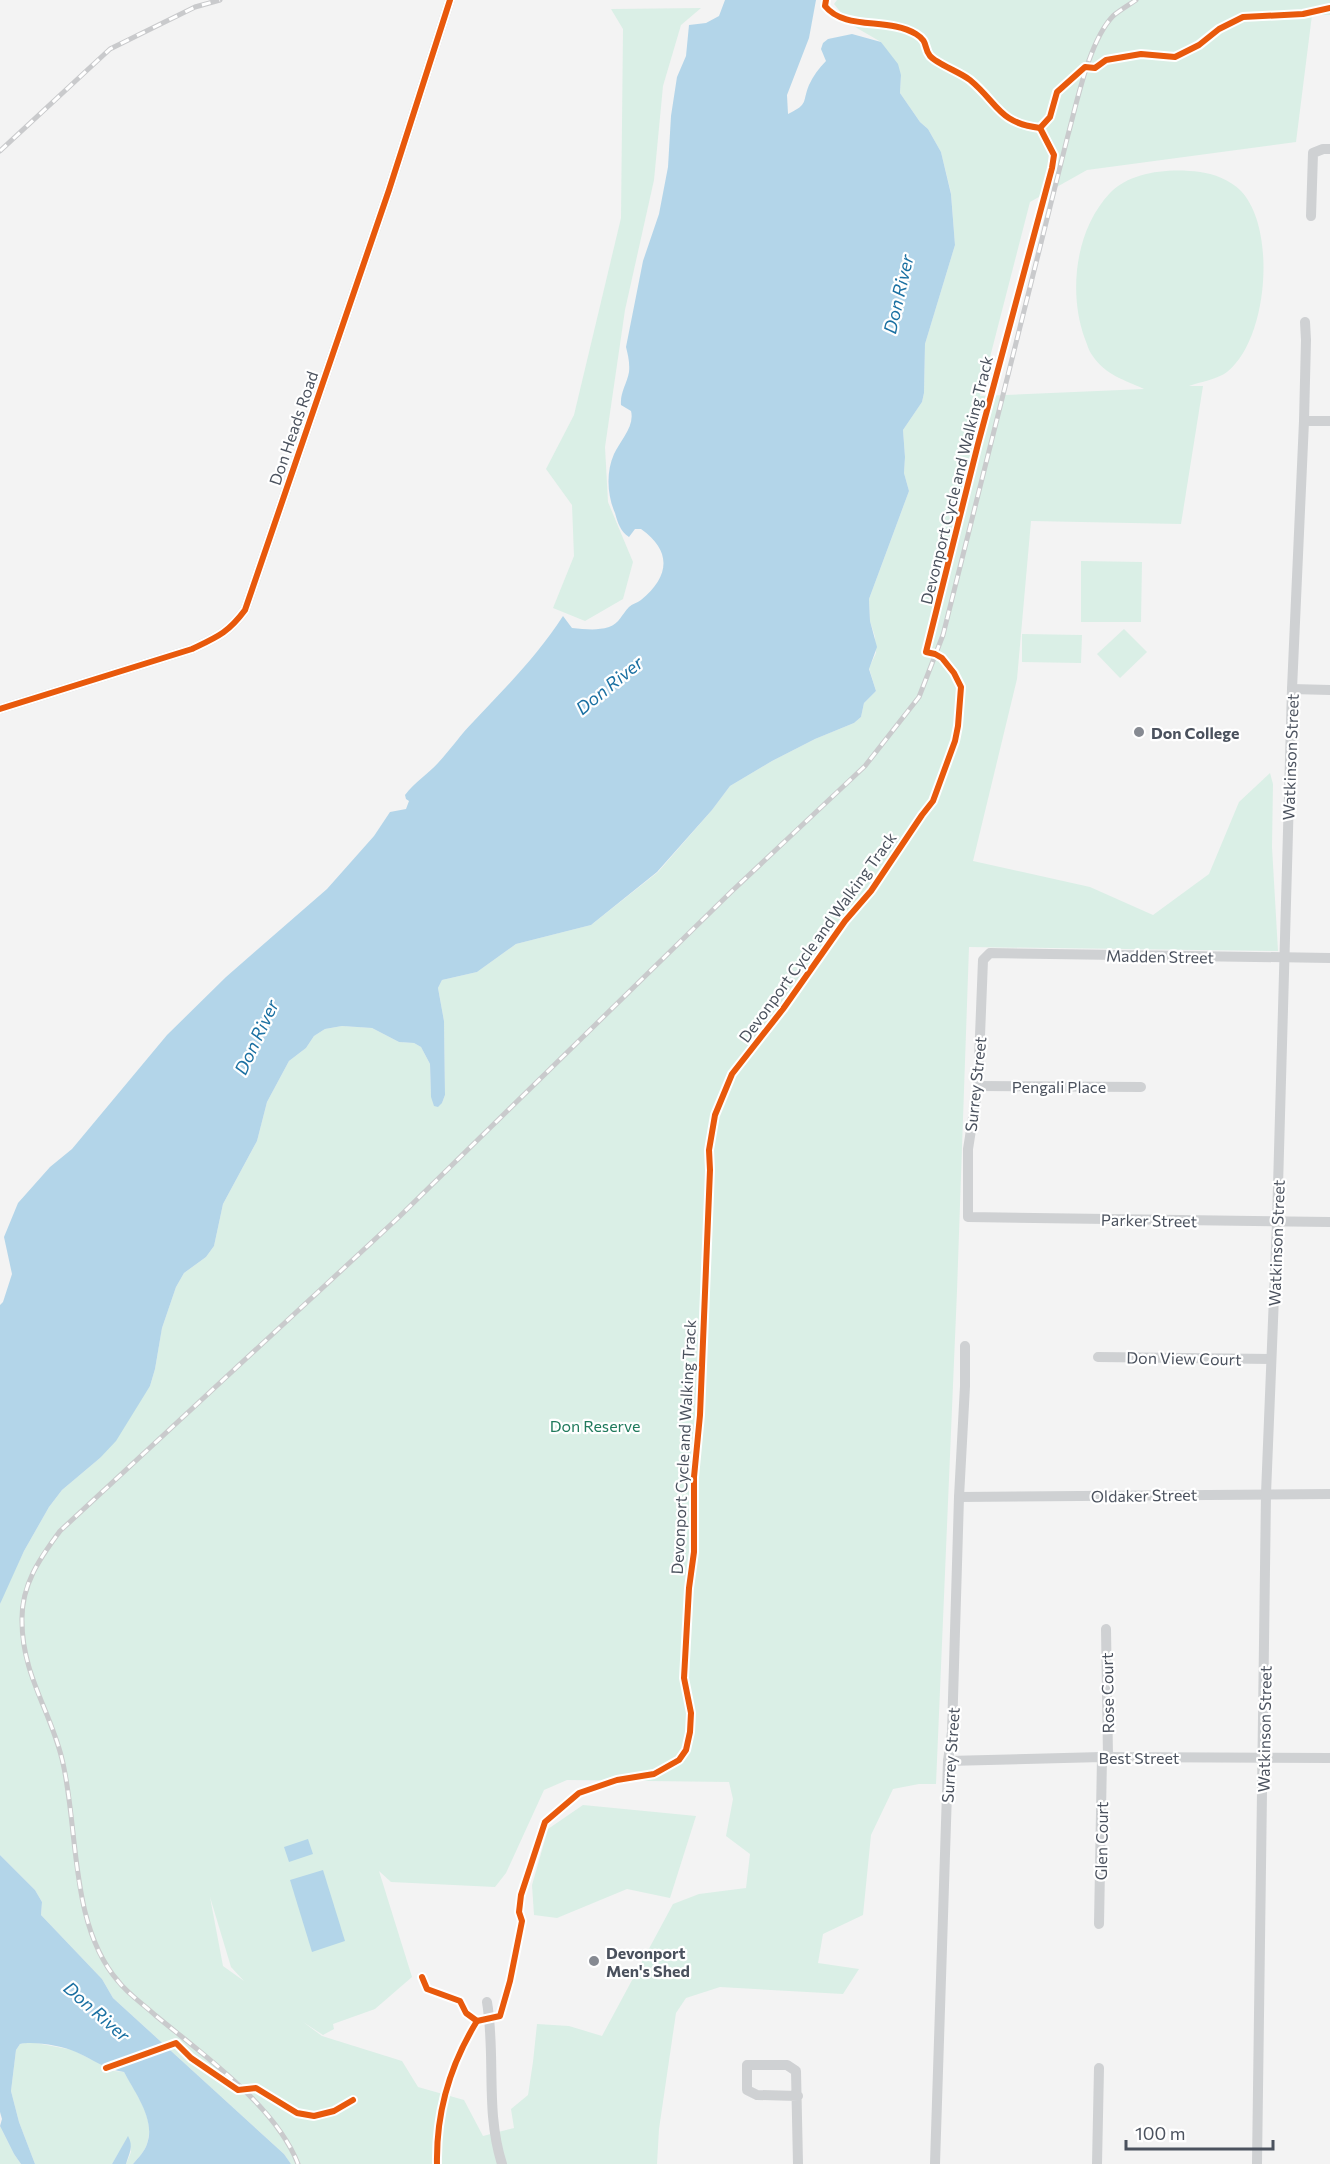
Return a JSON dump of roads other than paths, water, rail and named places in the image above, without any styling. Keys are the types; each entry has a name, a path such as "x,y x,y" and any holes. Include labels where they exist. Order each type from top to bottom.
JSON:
{"street":[{"name":"Don Heads Road","path":"0,709 192,649 218,637 234,626 245,610 389,190 450,0"},
{"path":"1311,216 1313,153 1330,149"},
{"name":"Watkinson Street","path":"1257,2164 1266,1494 1277,1222 1292,689 1304,421 1305,322"},
{"path":"1304,421 1330,421"},
{"path":"1292,689 1330,690"},
{"name":"Madden Street","path":"990,953 1330,958"},
{"name":"Surrey Street","path":"968,1217 968,1149 978,1086 983,960 990,953"},
{"name":"Pengali Place","path":"978,1086 1141,1087"},
{"name":"Parker Street","path":"968,1217 1330,1222"},
{"name":"Surrey Street","path":"934,2164 948,1761 952,1732 959,1497 965,1386 964,1347"},
{"name":"Don View Court","path":"1098,1357 1271,1359"},
{"name":"Oldaker Street","path":"959,1497 1330,1494"},
{"name":"Rose Court","path":"1105,1757 1106,1629"},
{"name":"Best Street","path":"948,1761 1105,1757 1330,1758"},
{"name":"Glen Court","path":"1099,1924 1105,1757"},
{"path":"487,2002 490,2018 492,2118 502,2164"},
{"path":"798,2096 757,2095 747,2090 747,2065 787,2065 796,2071 798,2096 798,2164"},
{"path":"1097,2164 1099,2068"}],"water":[{"name":"Don River","path":"725,0 816,0 809,38 787,95 788,114 802,105 816,72 826,61 821,49 823,43 828,39 852,34 881,42 898,64 901,75 900,93 920,122 928,129 941,152 951,194 955,245 925,344 922,402 903,430 904,473 909,491 869,599 870,621 877,647 869,669 876,691 864,703 861,717 854,723 815,739 730,786 712,810 657,872 591,925 516,944 477,972 442,980 438,988 444,1021 445,1095 438,1107 434,1106 431,1097 430,1064 421,1047 414,1043 399,1042 372,1028 342,1026 325,1029 314,1036 306,1048 289,1061 267,1102 257,1141 223,1204 214,1246 206,1257 184,1273 176,1287 162,1328 150,1386 116,1441 100,1458 62,1490 49,1507 24,1551 0,1604 0,1305 12,1274 4,1237 18,1203 50,1167 72,1149 167,1035 226,977 327,889 374,836 390,812 406,809 409,801 405,795 438,763 521,670 563,616 572,628 595,629 612,626 629,607 641,600 658,582 664,564 658,546 641,529 635,529 629,537 623,532 612,506 608,484 611,461 632,417 631,411 621,405 629,372 626,347 643,261 659,214 668,167 671,116 677,77 686,56 689,25 706,23 719,16"},
{"path":"308,1839 313,1854 289,1862 284,1847"},
{"name":"Don River","path":"0,1855 35,1890 42,1902 41,1915 102,1979 113,1998 284,2154 291,2164 133,2164 146,2147 149,2126 143,2107 124,2072 106,2067 70,2050 33,2043 20,2044 16,2050 11,2091 19,2122 35,2164 21,2164 0,2126 2,2119 0,2112"},
{"path":"323,1870 345,1941 312,1952 290,1880"},
{"path":"128,2136 131,2147 126,2164 112,2164"}],"railway":[{"path":"0,151 110,49 195,7 220,0"},
{"path":"298,2164 273,2122 236,2082 126,1990 102,1958 83,1904 62,1759 31,1675 23,1640 23,1608 28,1584 45,1551 60,1531 399,1217 731,892 865,766 919,697 943,635 1085,72 1097,40 1105,27 1113,16 1136,0"}],"place":[{"name":"Don College","path":"1139,732"},
{"name":"Devonport Men's Shed","path":"594,1961"}],"park label":[{"name":"Don Reserve","path":"595,1425"}]}
